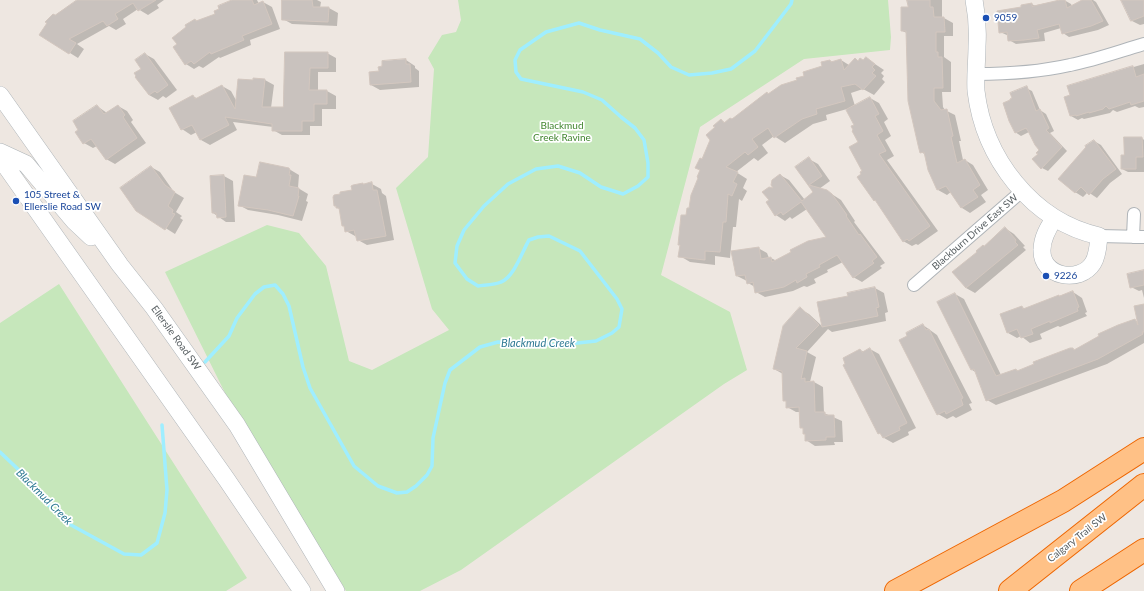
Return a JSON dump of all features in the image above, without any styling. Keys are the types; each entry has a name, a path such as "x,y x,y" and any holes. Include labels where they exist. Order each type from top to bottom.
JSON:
{"highway":[{"path":"896,591 1063,501 1144,449"},
{"name":"Calgary Trail SW","path":"1010,591 1144,485"},
{"path":"1081,591 1144,550"}],"main road":[{"path":"974,0 978,28 976,74 979,108 986,133 1000,161 1022,191"},
{"name":"Ellerslie Road SW","path":"0,95 120,265 154,308 237,425 336,591"},
{"path":"0,152 26,164 74,221 120,265"},
{"path":"0,158 228,480 302,591"},
{"name":"Blackburn Drive East SW","path":"1022,191 1036,205 1054,218 1086,233 1099,236"},
{"path":"1054,218 1043,239 1042,251 1044,261 1051,269 1060,275 1070,276 1086,270 1094,262 1098,249 1099,236"}],"street":[{"path":"976,74 1011,73 1054,68 1091,60 1144,44"},
{"name":"Blackburn Drive East SW","path":"914,285 1022,191"},
{"name":"Blackburn Drive East SW","path":"1099,236 1139,237 1134,214"}],"green space":[{"name":"Blackmud Creek Ravine","path":"458,0 888,0 891,37 890,50 804,59 700,127 661,275 730,312 747,370 724,384 461,570 420,591 346,591 235,413 165,272 267,225 299,233 326,266 349,361 372,370 449,330 432,309 396,188 428,157 434,69 428,58 442,35 456,32 461,20"},
{"path":"59,284 247,578 226,591 0,591 0,323"}],"building":[{"path":"77,0 156,0 138,11 133,3 115,14 118,19 107,26 103,21 69,39 76,43 69,54 39,35 47,23 45,22 53,14 55,15"},
{"path":"232,0 252,0 254,5 263,1 272,24 242,36 244,40 211,54 210,52 194,64 191,61 185,65 173,47 177,44 172,38 186,27 185,25 195,19 196,21 215,14 214,11 219,9 218,6"},
{"path":"282,0 312,0 313,7 329,7 328,22 282,20"},
{"path":"907,0 930,0 930,7 933,7 934,17 944,17 945,32 936,32 936,52 938,52 938,57 942,57 943,88 934,88 934,101 941,110 947,109 957,163 965,159 980,185 973,190 978,197 961,208 946,186 937,190 928,170 924,152 920,153 908,101 906,31 901,31 901,7 908,7"},
{"path":"1065,0 1067,8 1082,0 1091,0 1103,21 1062,34 1059,24 1037,30 1039,38 1024,40 1008,41 1007,32 999,33 997,11 1021,7 1021,5 1032,3 1032,6"},
{"path":"1121,0 1144,0 1144,16 1131,21"},
{"path":"285,52 328,52 328,68 310,68 309,90 327,90 327,104 314,104 314,121 302,121 302,131 272,131 272,124 225,117 229,125 200,140 192,125 181,130 169,108 193,95 195,99 222,85 235,109 238,79 265,79 262,107 283,107"},
{"path":"145,53 168,85 157,93 155,91 149,95 135,77 136,76 134,73 141,69 135,60"},
{"path":"866,57 875,64 872,67 875,70 872,73 876,76 863,90 855,84 841,87 845,101 816,109 817,114 802,119 774,138 768,128 752,139 758,147 748,155 745,152 726,167 738,172 733,182 737,184 732,196 728,194 726,222 723,222 720,252 705,251 705,260 678,257 681,215 686,215 687,208 689,208 691,195 700,170 695,168 700,158 702,159 710,140 706,135 715,127 713,126 721,119 724,123 730,118 732,119 767,92 768,94 781,85 804,76 803,72 822,66 821,62 830,60 831,62 841,59 844,70 855,58 858,61 860,58 863,60"},
{"path":"406,59 406,64 410,64 411,82 370,85 369,72 379,71 378,67 382,66 382,61"},
{"path":"1133,66 1136,77 1144,74 1144,101 1131,105 1130,102 1109,109 1106,106 1103,109 1089,113 1070,116 1064,97 1070,95 1067,86"},
{"path":"1027,86 1036,111 1040,109 1049,128 1046,130 1062,147 1041,169 1032,159 1038,154 1036,153 1039,150 1026,128 1015,133 1003,103 1012,98 1010,93"},
{"path":"870,97 879,114 875,116 883,131 877,135 886,151 879,154 930,226 909,241 907,239 903,242 875,200 874,201 857,177 862,171 849,147 858,142 852,131 851,126 854,125 846,110"},
{"path":"97,105 104,114 118,105 125,115 123,117 137,138 106,160 91,139 83,144 75,132 78,130 73,121"},
{"path":"1124,137 1142,137 1143,157 1136,157 1136,169 1121,169 1121,155 1124,155"},
{"path":"1094,140 1116,169 1103,179 1089,195 1081,187 1075,193 1058,179 1086,147 1085,146"},
{"path":"809,157 822,176 809,185 827,190 832,194 859,235 860,234 877,257 872,261 874,263 853,278 837,255 819,265 820,267 806,274 807,277 797,283 796,280 784,287 755,293 753,282 747,284 745,275 736,276 731,251 759,247 761,259 771,257 772,262 791,252 790,250 808,241 826,237 801,202 783,215 781,212 775,216 766,202 769,200 762,192 769,187 773,188 771,185 772,180 780,174 802,201 813,192 795,167"},
{"path":"260,162 289,168 289,175 291,175 289,186 299,188 299,196 293,216 268,210 238,206 244,175 256,177"},
{"path":"151,166 165,185 175,192 168,206 173,210 172,213 175,214 165,230 136,211 120,188"},
{"path":"224,175 226,217 217,218 216,213 212,213 210,176"},
{"path":"372,182 373,190 377,190 386,236 357,241 354,230 345,232 344,226 342,226 339,208 334,206 333,197 334,195 340,194 340,192 352,190 351,186 353,185"},
{"path":"1005,227 1016,240 1015,242 1018,245 966,288 952,272"},
{"path":"1144,270 1144,285 1130,288 1127,274"},
{"path":"875,287 879,307 876,308 878,316 822,327 817,302 848,296 847,293"},
{"path":"1073,291 1079,307 1077,308 1078,311 1031,329 1033,334 1021,338 1017,329 1007,333 1000,314 1022,306 1023,309"},
{"path":"955,293 996,376 1016,369 1017,371 1034,364 1033,362 1070,348 1073,348 1074,350 1099,336 1098,334 1118,325 1135,319 1138,325 1134,306 1144,304 1144,332 1142,332 1143,334 1098,359 986,401 974,369 971,370 937,302"},
{"path":"800,307 819,325 796,348 807,351 801,379 805,378 805,382 814,381 815,412 825,412 825,415 834,415 835,437 826,437 826,440 805,441 803,428 800,428 799,407 786,408 786,401 783,401 782,371 773,369 783,326"},
{"path":"923,324 926,330 929,329 963,398 961,399 963,405 946,414 945,411 937,415 899,340 907,336 906,333"},
{"path":"870,348 907,423 899,427 900,430 883,438 880,433 878,434 843,365 845,364 843,358 860,349 862,352"}],"waterway":[{"name":"Blackmud Creek","path":"205,362 229,336 237,318 255,294 264,287 275,285 283,294 289,306 303,367 310,388 354,466 378,486 397,493 407,492 416,486 427,475 432,466 433,438 445,383 450,370 480,347 498,342 559,345 596,341 612,333 619,327 622,309 617,299 580,251 549,236 529,240 514,270 506,279 499,283 478,286 467,279 455,263 457,246 464,230 484,206 508,184 536,169 558,166 580,173 601,187 623,194 638,186 648,177 648,163 644,140 635,128 602,100 583,92 521,79 516,72 515,60 520,50 546,32 579,23 600,30 640,39 658,53 671,67 689,75 712,73 731,69 755,51 791,4 792,0"},
{"name":"Blackmud Creek","path":"0,452 22,473 45,502 71,525 124,554 141,555 157,543 165,513 167,490 162,425"}],"place":[{"name":"9059","path":"986,18"},
{"name":"105 Street & Ellerslie Road SW","path":"16,201"},
{"name":"9226","path":"1046,276"}]}
